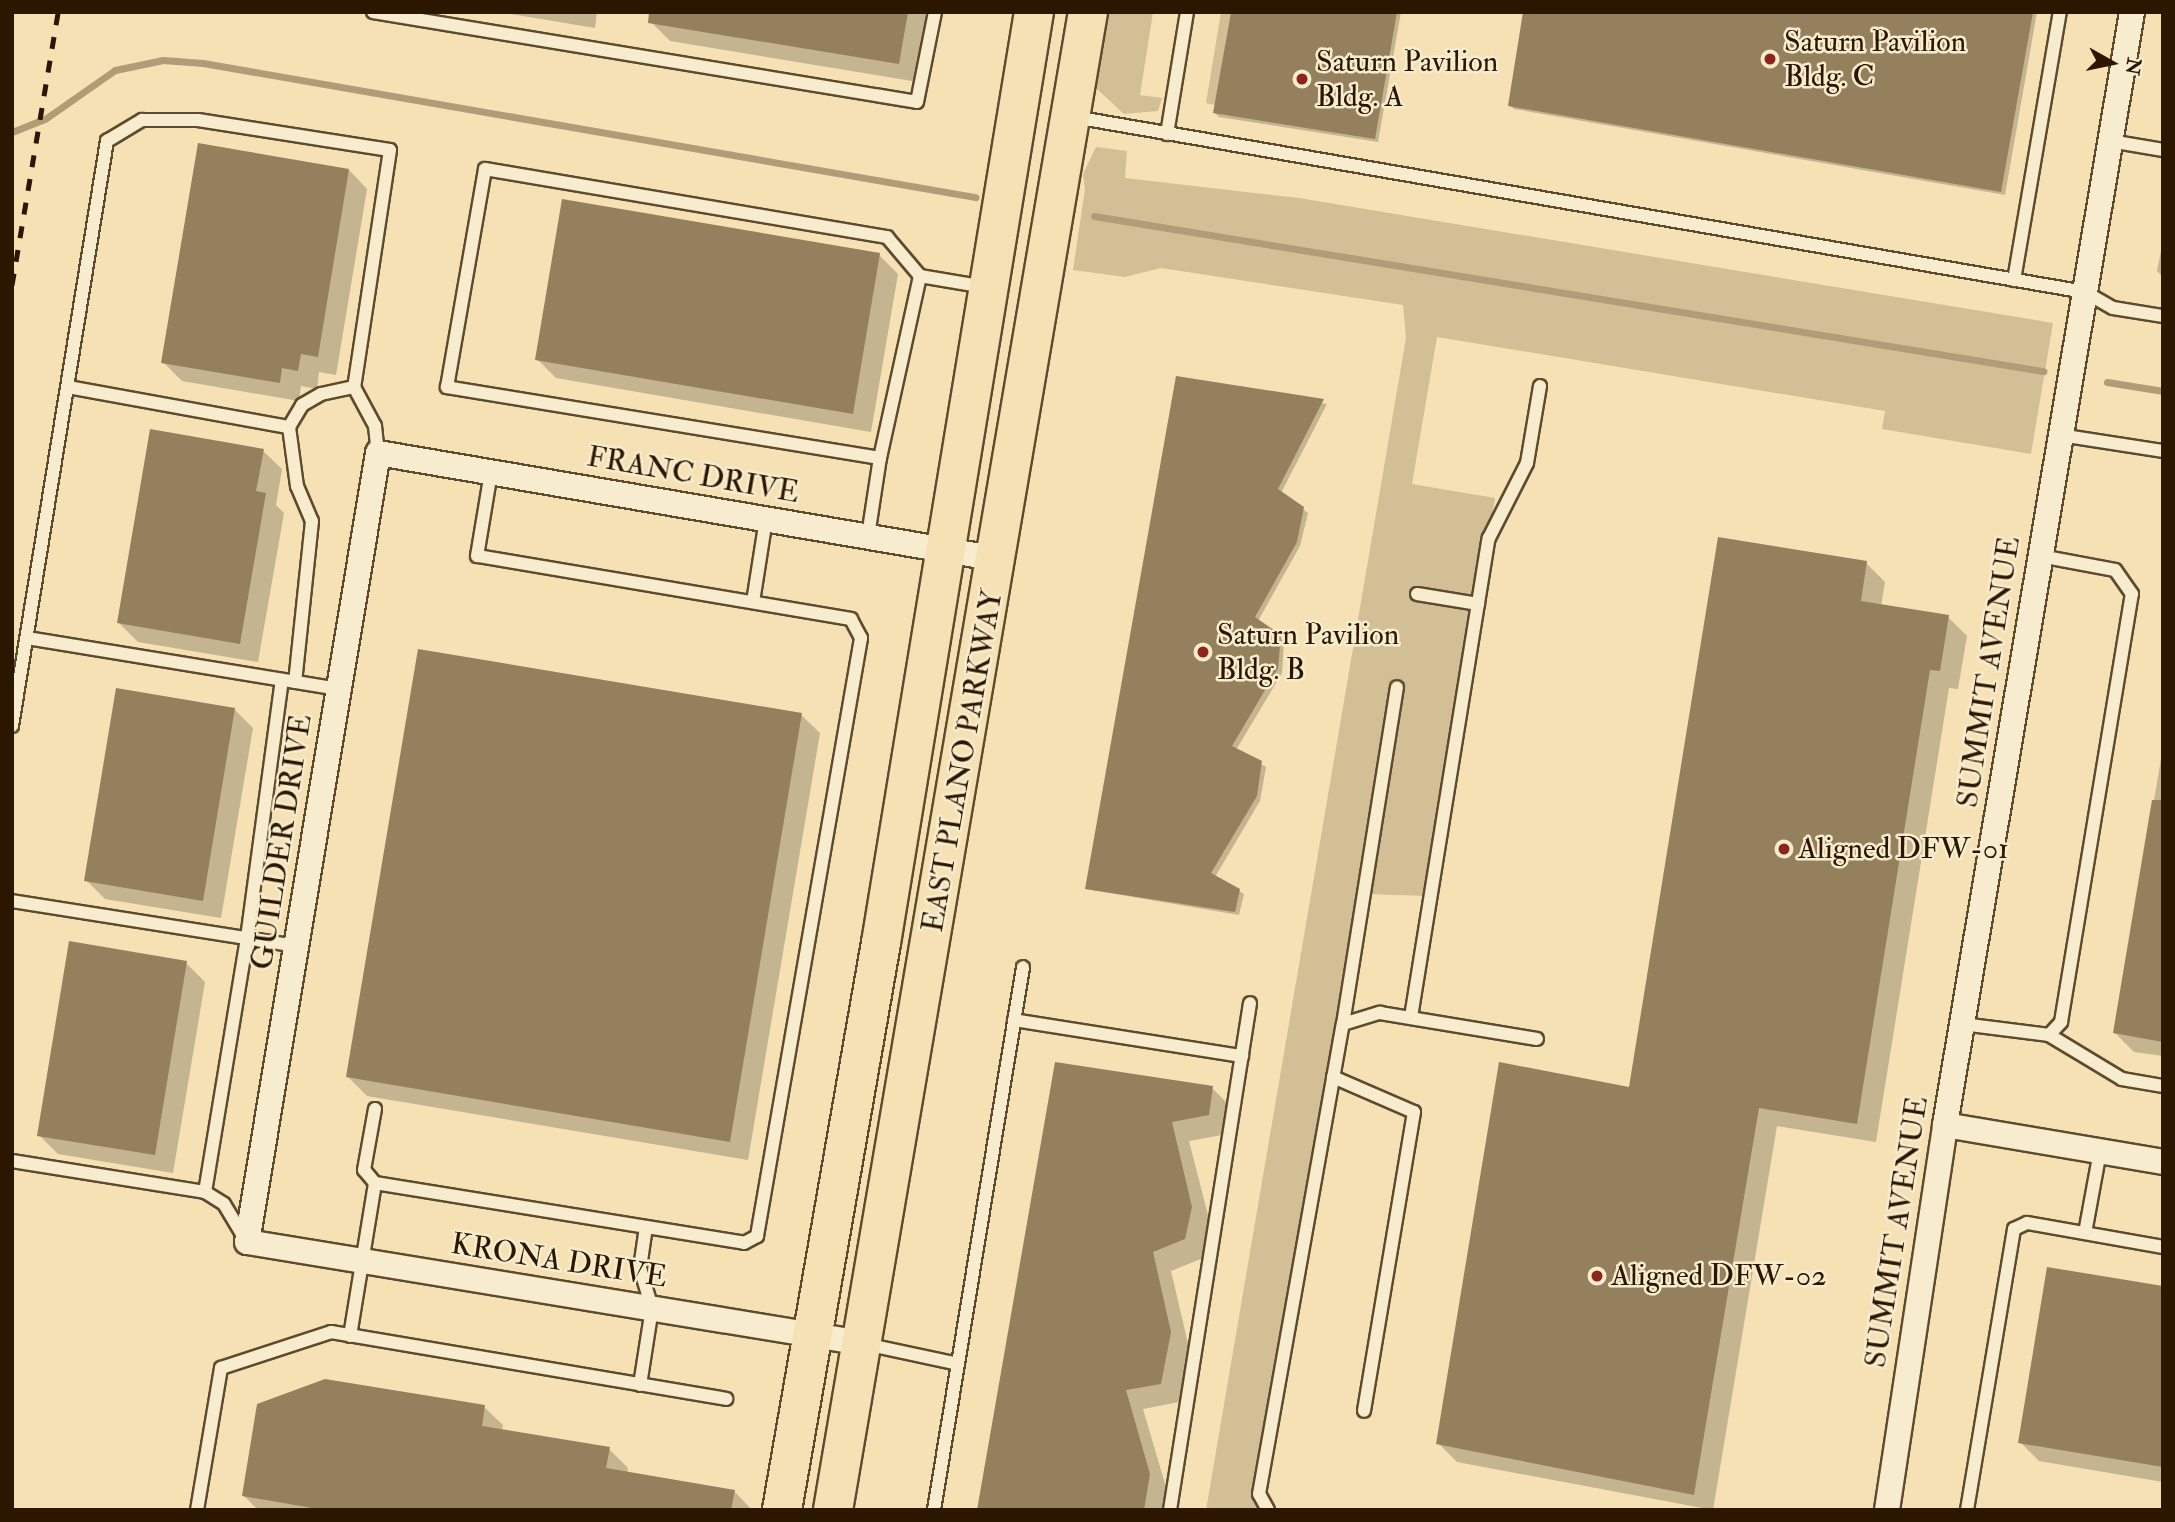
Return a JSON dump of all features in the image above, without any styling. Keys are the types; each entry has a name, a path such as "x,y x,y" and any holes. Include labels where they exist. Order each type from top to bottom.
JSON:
{"main road":[{"name":"EAST PLANO PARKWAY","path":"782,1510 881,943 1034,12"},
{"name":"EAST PLANO PARKWAY","path":"833,1510 998,559 1088,12"},
{"path":"1005,197 1056,205"},
{"path":"881,943 931,952"}],"street":[{"name":"SUMMIT AVENUE","path":"1887,1510 1945,1125 2132,12"},
{"name":"FRANC DRIVE","path":"378,453 998,559"},
{"name":"GUILDER DRIVE","path":"247,1242 378,453"},
{"path":"1945,1125 2163,1162"},
{"name":"KRONA DRIVE","path":"247,1242 862,1343"}],"lane":[{"path":"373,12 917,102 935,12"},
{"path":"1167,134 1187,12"},
{"path":"2014,280 2060,12"},
{"path":"1070,116 2085,292 2113,307 2163,316"},
{"path":"12,726 107,141 142,120 198,120 390,150 354,387 375,426 378,453"},
{"path":"2110,141 2163,150"},
{"path":"880,458 447,387 485,169 887,237 920,276 989,288"},
{"path":"868,537 880,458 920,276"},
{"path":"1411,1017 1489,538 1527,463 1540,386"},
{"path":"68,387 289,427"},
{"path":"205,1192 289,681 312,521 297,486 289,427 302,405 321,394 354,387"},
{"path":"2060,435 2163,451"},
{"path":"374,1109 364,1170 375,1183 744,1243 757,1236 861,638 851,619 477,556 491,472"},
{"path":"753,602 766,519"},
{"path":"2040,556 2115,570 2132,594 2061,1022 2049,1035"},
{"path":"1417,594 1478,604"},
{"path":"27,638 339,689"},
{"path":"1268,1510 1259,1494 1343,1024 1397,687"},
{"path":"12,901 298,946"},
{"path":"934,1510 1023,967"},
{"path":"1170,1510 1250,1003"},
{"path":"1343,1024 1380,1013 1538,1039"},
{"path":"1014,1020 1242,1056"},
{"path":"1962,1024 2049,1035 2122,1079 2163,1086"},
{"path":"1333,1077 1414,1112 1364,1411"},
{"path":"2085,1233 2100,1151"},
{"path":"12,1161 205,1192 224,1204 247,1242"},
{"path":"350,1336 375,1183"},
{"path":"1966,1510 2014,1229 2027,1223 2163,1247"},
{"path":"640,1385 652,1308 640,1268 646,1227"},
{"path":"197,1510 221,1368 331,1332 726,1399"},
{"path":"862,1343 958,1364"}],"shaded area":[{"path":"1107,12 1153,12 1140,95 1162,98 1158,111 1124,114 1098,90 1094,82"},
{"path":"1221,12 1231,12 1215,105 1206,103"},
{"path":"1096,147 1127,151 1125,178 1299,198 2053,323 2031,454 1882,429 1885,411 1437,337 1412,484 1495,498 1427,896 1366,894 1314,1143 1257,1506 1277,1510 1206,1510 1406,338 1403,305 1161,268 1125,277 1073,270 1085,189 1083,174"}],"building":[{"path":"649,12 908,12 899,64 648,23"},
{"name":"Saturn Pavilion Bldg. A","path":"1231,12 1397,12 1375,139 1213,113"},
{"name":"Saturn Pavilion Bldg. C","path":"1523,12 2033,12 2001,192 1508,106"},
{"path":"198,143 349,169 318,357 301,354 298,371 282,368 280,383 161,363"},
{"path":"562,199 880,253 853,414 535,360"},
{"name":"Saturn Pavilion Bldg. B","path":"1176,376 1324,399 1278,489 1304,507 1297,542 1255,617 1281,635 1278,668 1232,746 1262,761 1257,796 1211,873 1240,889 1235,912 1085,889"},
{"path":"150,429 264,449 256,491 266,493 240,644 117,623"},
{"path":"1718,537 1867,561 1861,601 1949,615 1940,671 1930,670 1857,1124 1759,1108 1694,1495 1436,1444 1499,1062 1629,1087"},
{"path":"418,649 802,713 730,1142 346,1077"},
{"path":"116,688 235,708 203,901 84,881"},
{"path":"2152,800 2163,800 2163,1042 2113,1033"},
{"path":"69,941 187,961 155,1155 37,1136"},
{"path":"1055,1062 1213,1086 1209,1115 1172,1122 1192,1207 1185,1239 1153,1252 1171,1332 1161,1384 1126,1390 1150,1474 1144,1510 977,1510"},
{"path":"2047,1267 2163,1286 2163,1467 2018,1443"},
{"path":"325,1379 485,1405 482,1426 610,1447 606,1468 735,1490 731,1510 324,1510 242,1496 257,1404"}],"waterway":[{"path":"12,132 45,119 115,70 163,60 203,63 975,197"},
{"path":"1094,216 2043,371"},
{"path":"2107,382 2163,391"}],"railway":[{"path":"12,285 58,12"}],"place":[{"name":"Saturn Pavilion Bldg. C","path":"1770,59"},
{"name":"Saturn Pavilion Bldg. A","path":"1302,79"},
{"name":"Saturn Pavilion Bldg. B","path":"1203,652"},
{"name":"Aligned DFW-01","path":"1784,849"},
{"name":"Aligned DFW-02","path":"1597,1276"}]}
